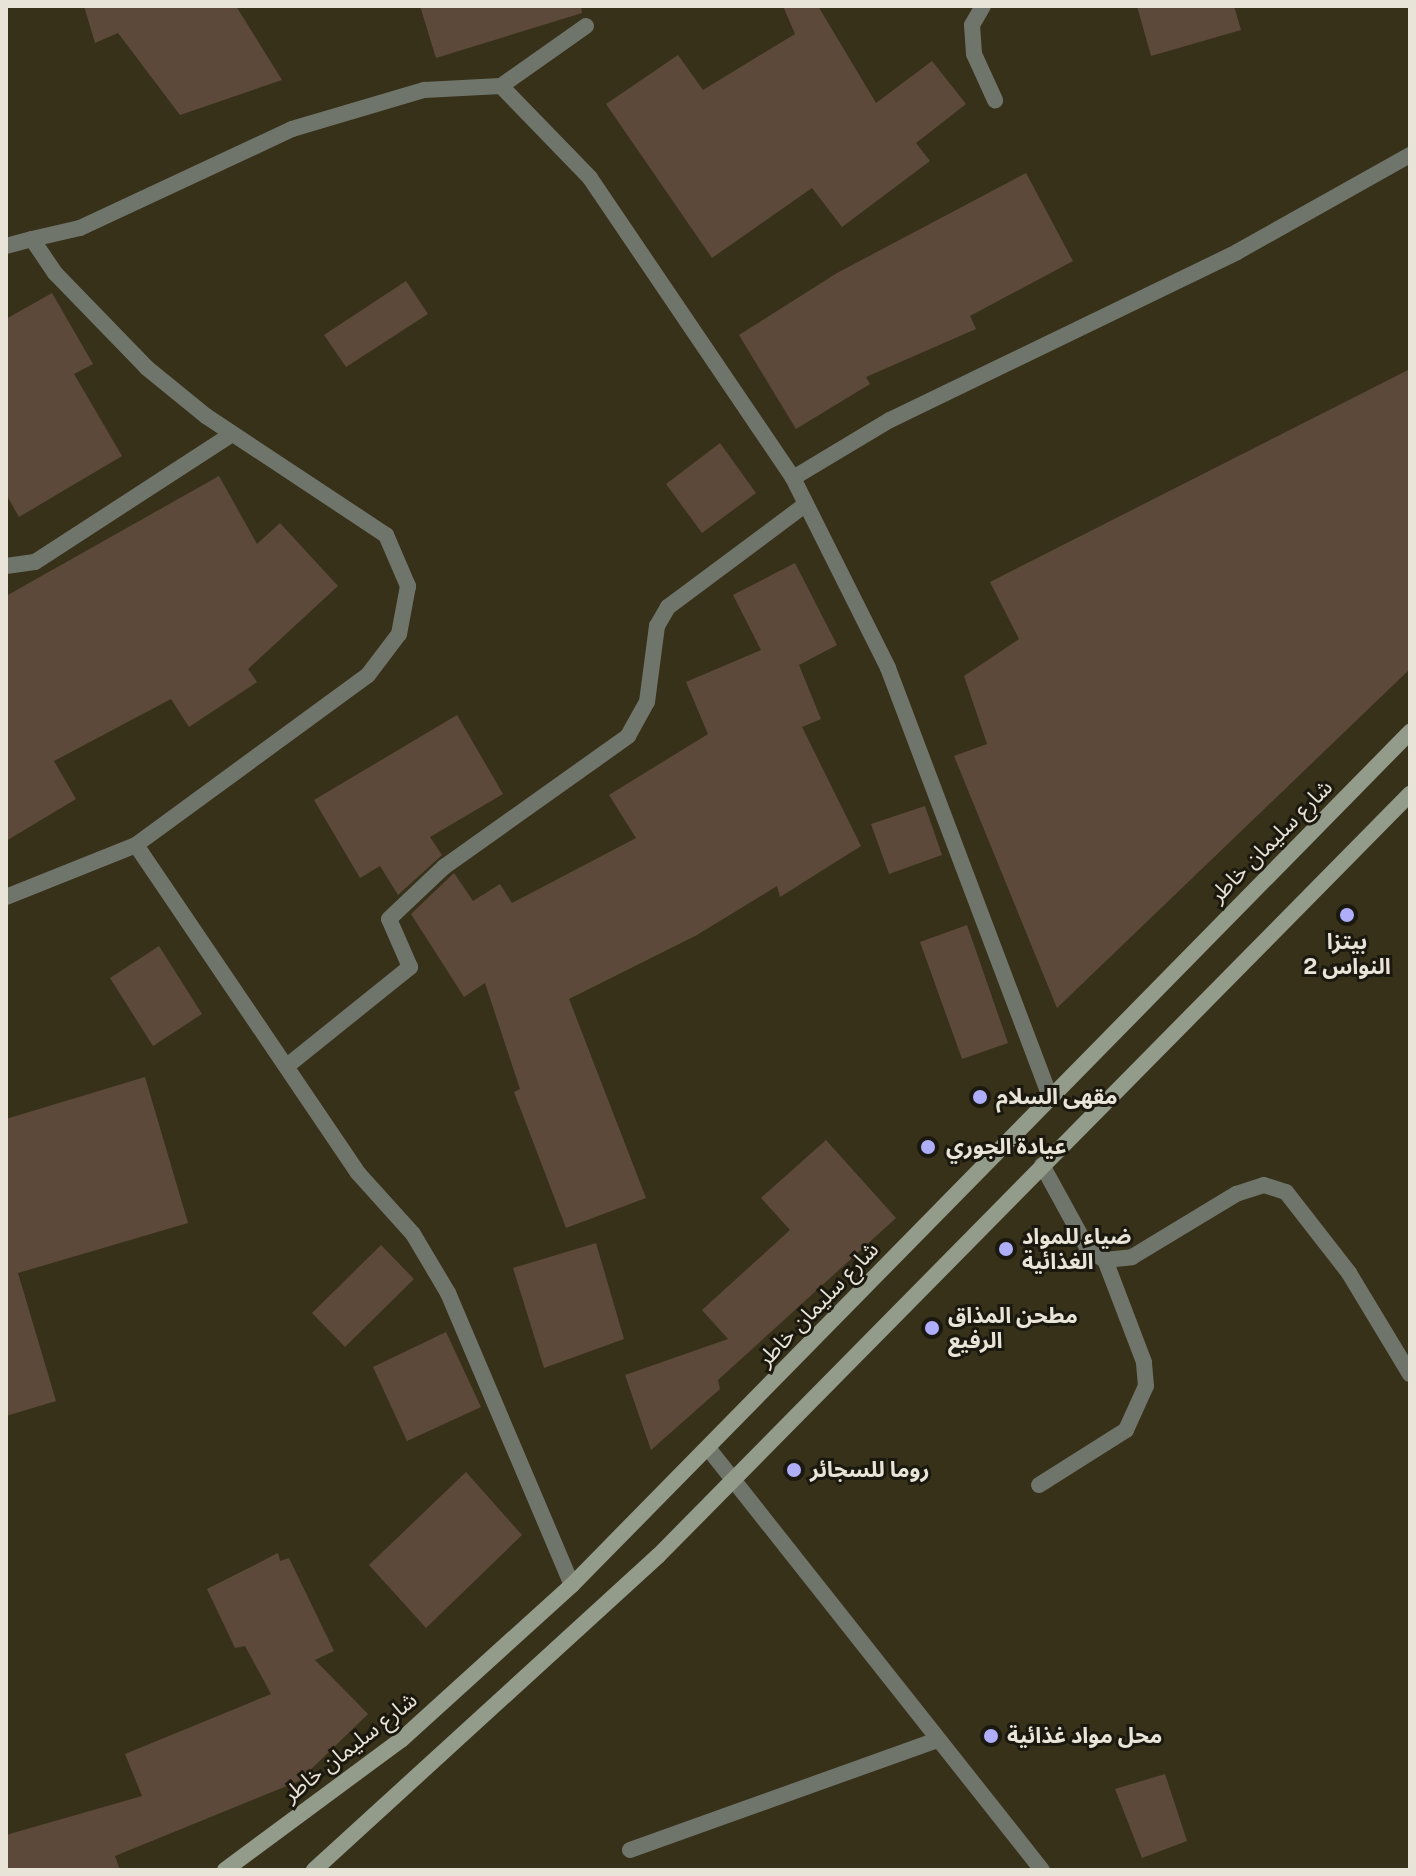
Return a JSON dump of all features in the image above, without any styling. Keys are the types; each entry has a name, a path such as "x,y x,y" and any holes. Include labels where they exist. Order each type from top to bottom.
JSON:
{"main road":[{"name":"شارع سليمان خاطر","path":"225,1870 401,1740 572,1585 1410,732"},
{"path":"314,1870 736,1477 1410,794"}],"street":[{"path":"983,6 972,25 974,54 995,100"},
{"path":"6,246 80,228 292,129 424,90 501,86 586,26"},
{"path":"501,86 590,178 793,478 911,723 1050,1096"},
{"path":"793,478 890,420 1237,252 1410,155"},
{"path":"6,897 136,845 368,675 407,613 401,559 386,535 232,434 147,368 55,273 32,239"},
{"path":"6,566 35,562 232,434"},
{"path":"287,1066 410,967 389,919 444,867 628,736 647,702 657,626 668,607 806,504"},
{"path":"136,845 448,1293 572,1585"},
{"path":"1042,1165 1089,1251 1105,1260 1132,1257 1236,1194 1264,1185 1286,1192 1349,1273 1410,1374"},
{"path":"1039,1485 1126,1430 1146,1386 1144,1362 1105,1260"},
{"path":"708,1448 736,1477 937,1740 1042,1870"},
{"path":"630,1850 937,1740"}],"building":[{"path":"84,6 236,6 282,80 180,115 118,33 95,43"},
{"path":"420,6 581,6 582,13 436,58"},
{"path":"783,6 818,6 876,103 932,61 966,104 916,143 930,161 842,227 812,188 712,258 606,104 678,55 703,90 795,34"},
{"path":"1137,6 1234,6 1241,30 1151,56"},
{"path":"1026,173 1073,261 970,316 976,329 866,377 870,384 796,429 739,335 837,273"},
{"path":"406,281 428,314 346,367 324,335"},
{"path":"52,293 93,364 74,374 122,456 19,517 6,494 6,319"},
{"path":"1410,369 1410,669 1057,1008 954,756 987,744 964,676 1019,639 990,582"},
{"path":"720,443 756,493 702,533 666,484"},
{"path":"219,476 257,544 280,523 338,586 248,669 257,682 189,727 171,699 54,761 76,799 6,841 6,596"},
{"path":"795,563 837,645 799,665 821,719 802,727 861,846 780,897 777,886 697,935 569,999 646,1198 566,1228 514,1092 520,1089 485,983 464,997 411,914 454,873 473,901 500,884 512,903 636,838 609,795 708,734 686,682 761,650 733,595"},
{"path":"457,715 503,794 430,837 442,855 398,895 380,866 360,878 314,800"},
{"path":"925,806 942,855 889,874 871,824"},
{"path":"967,925 1008,1043 962,1059 920,942"},
{"path":"159,946 202,1014 153,1046 110,978"},
{"path":"145,1077 188,1223 18,1273 56,1401 6,1416 6,1119"},
{"path":"826,1140 896,1218 718,1380 720,1389 651,1450 625,1375 728,1339 702,1310 790,1230 761,1198"},
{"path":"596,1243 624,1339 544,1368 513,1268"},
{"path":"381,1245 414,1279 345,1347 312,1313"},
{"path":"446,1332 481,1407 407,1441 373,1367"},
{"path":"466,1472 522,1535 426,1628 369,1565"},
{"path":"278,1553 280,1561 289,1558 334,1651 315,1660 368,1714 299,1781 115,1856 120,1870 6,1870 6,1835 142,1796 125,1754 271,1694 245,1646 235,1648 207,1589"},
{"path":"1165,1774 1187,1841 1142,1858 1115,1789"}],"place":[{"name":"بيتزا النواس 2","path":"1347,915"},
{"name":"مقهى السلام","path":"980,1097"},
{"name":"عيادة الجوري","path":"928,1147"},
{"name":"ضياء للمواد الغذائية","path":"1006,1249"},
{"name":"مطحن المذاق الرفيع","path":"932,1328"},
{"name":"روما للسجائر","path":"794,1470"},
{"name":"محل مواد غذائية","path":"991,1736"}]}
